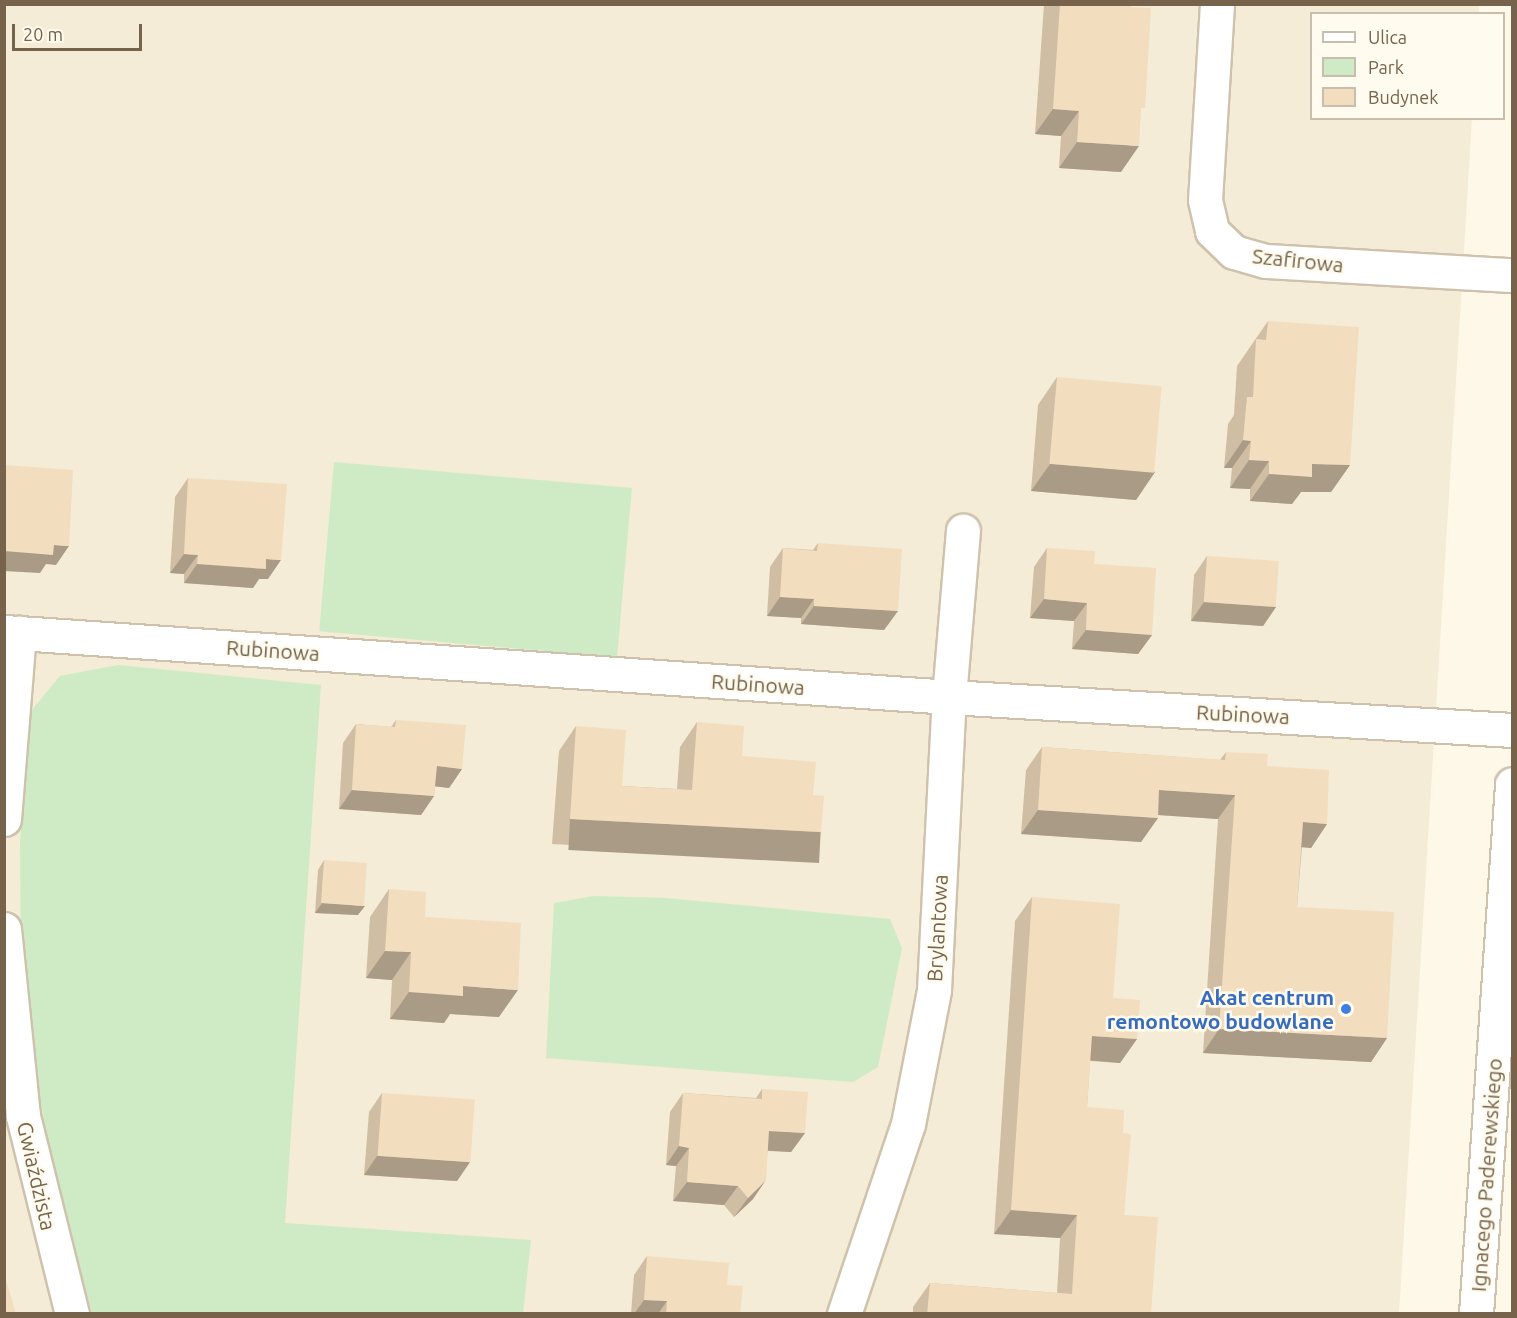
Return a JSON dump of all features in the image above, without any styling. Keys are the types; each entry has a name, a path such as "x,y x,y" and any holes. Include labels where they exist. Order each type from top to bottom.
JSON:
{"street":[{"name":"Szafirowa","path":"1218,4 1205,200 1212,231 1234,252 1266,261 1512,275"},
{"name":"Brylantowa","path":"844,1314 908,1124 934,990 949,697 963,531"},
{"name":"Rubinowa","path":"12,632 949,697 1512,730"},
{"path":"4,819 12,632"},
{"name":"Ignacego Paderewskiego","path":"1476,1314 1512,784"},
{"name":"Gwiaździsta","path":"4,929 23,1116 72,1314"}],"shaded area":[{"path":"5,5 1479,5 1479,12 1310,12 1310,120 1472,120 1399,1313 5,1314"}],"green space":[{"path":"334,462 632,488 617,657 319,631"},
{"path":"118,665 321,685 285,1223 531,1240 523,1313 92,1313 51,1159 21,992 20,842 30,712 60,676"},
{"path":"594,896 666,898 890,919 902,948 878,1067 853,1082 546,1058 554,903"}],"building":[{"path":"1060,4 1130,4 1130,7 1151,8 1145,108 1141,108 1139,146 1077,142 1079,111 1053,109"},
{"path":"1268,321 1359,327 1350,465 1312,464 1312,477 1269,474 1269,461 1249,460 1251,441 1243,440 1247,397 1253,397 1256,339 1266,340"},
{"path":"1057,377 1162,386 1154,473 1049,464"},
{"path":"4,465 73,470 69,546 54,545 53,555 4,551"},
{"path":"188,478 287,484 281,560 266,559 266,569 197,564 198,555 184,554"},
{"path":"818,543 902,549 898,611 814,606 814,599 780,597 783,548 817,551"},
{"path":"1047,548 1095,551 1094,564 1156,568 1152,635 1086,630 1087,603 1044,599"},
{"path":"1207,556 1279,561 1276,607 1204,602"},
{"path":"396,720 466,725 462,769 437,766 434,796 352,790 356,724 395,727"},
{"path":"697,722 744,726 742,756 816,762 813,795 824,796 821,832 570,819 576,726 626,730 622,786 692,790"},
{"path":"1042,747 1225,760 1226,752 1268,754 1267,766 1329,770 1327,824 1303,822 1297,907 1394,912 1387,1038 1219,1029 1235,795 1159,790 1158,818 1038,810"},
{"path":"324,860 367,863 364,906 321,903"},
{"path":"389,889 426,892 425,917 521,923 518,990 463,986 463,996 409,992 411,952 385,951"},
{"path":"1032,897 1120,904 1113,998 1140,1000 1137,1039 1092,1036 1087,1107 1124,1110 1123,1133 1131,1134 1124,1215 1158,1217 1151,1314 927,1314 930,1283 1072,1294 1077,1215 1011,1210"},
{"path":"762,1089 808,1092 805,1133 769,1131 766,1180 748,1198 738,1186 687,1182 689,1148 679,1146 683,1093 762,1099"},
{"path":"382,1093 475,1099 470,1162 378,1156"},
{"path":"647,1256 729,1263 727,1285 743,1286 740,1314 666,1314 667,1301 644,1300"},
{"path":"4,1273 16,1314 4,1314"}],"place":[{"name":"Akat centrum remontowo budowlane","path":"1346,1009"}]}
